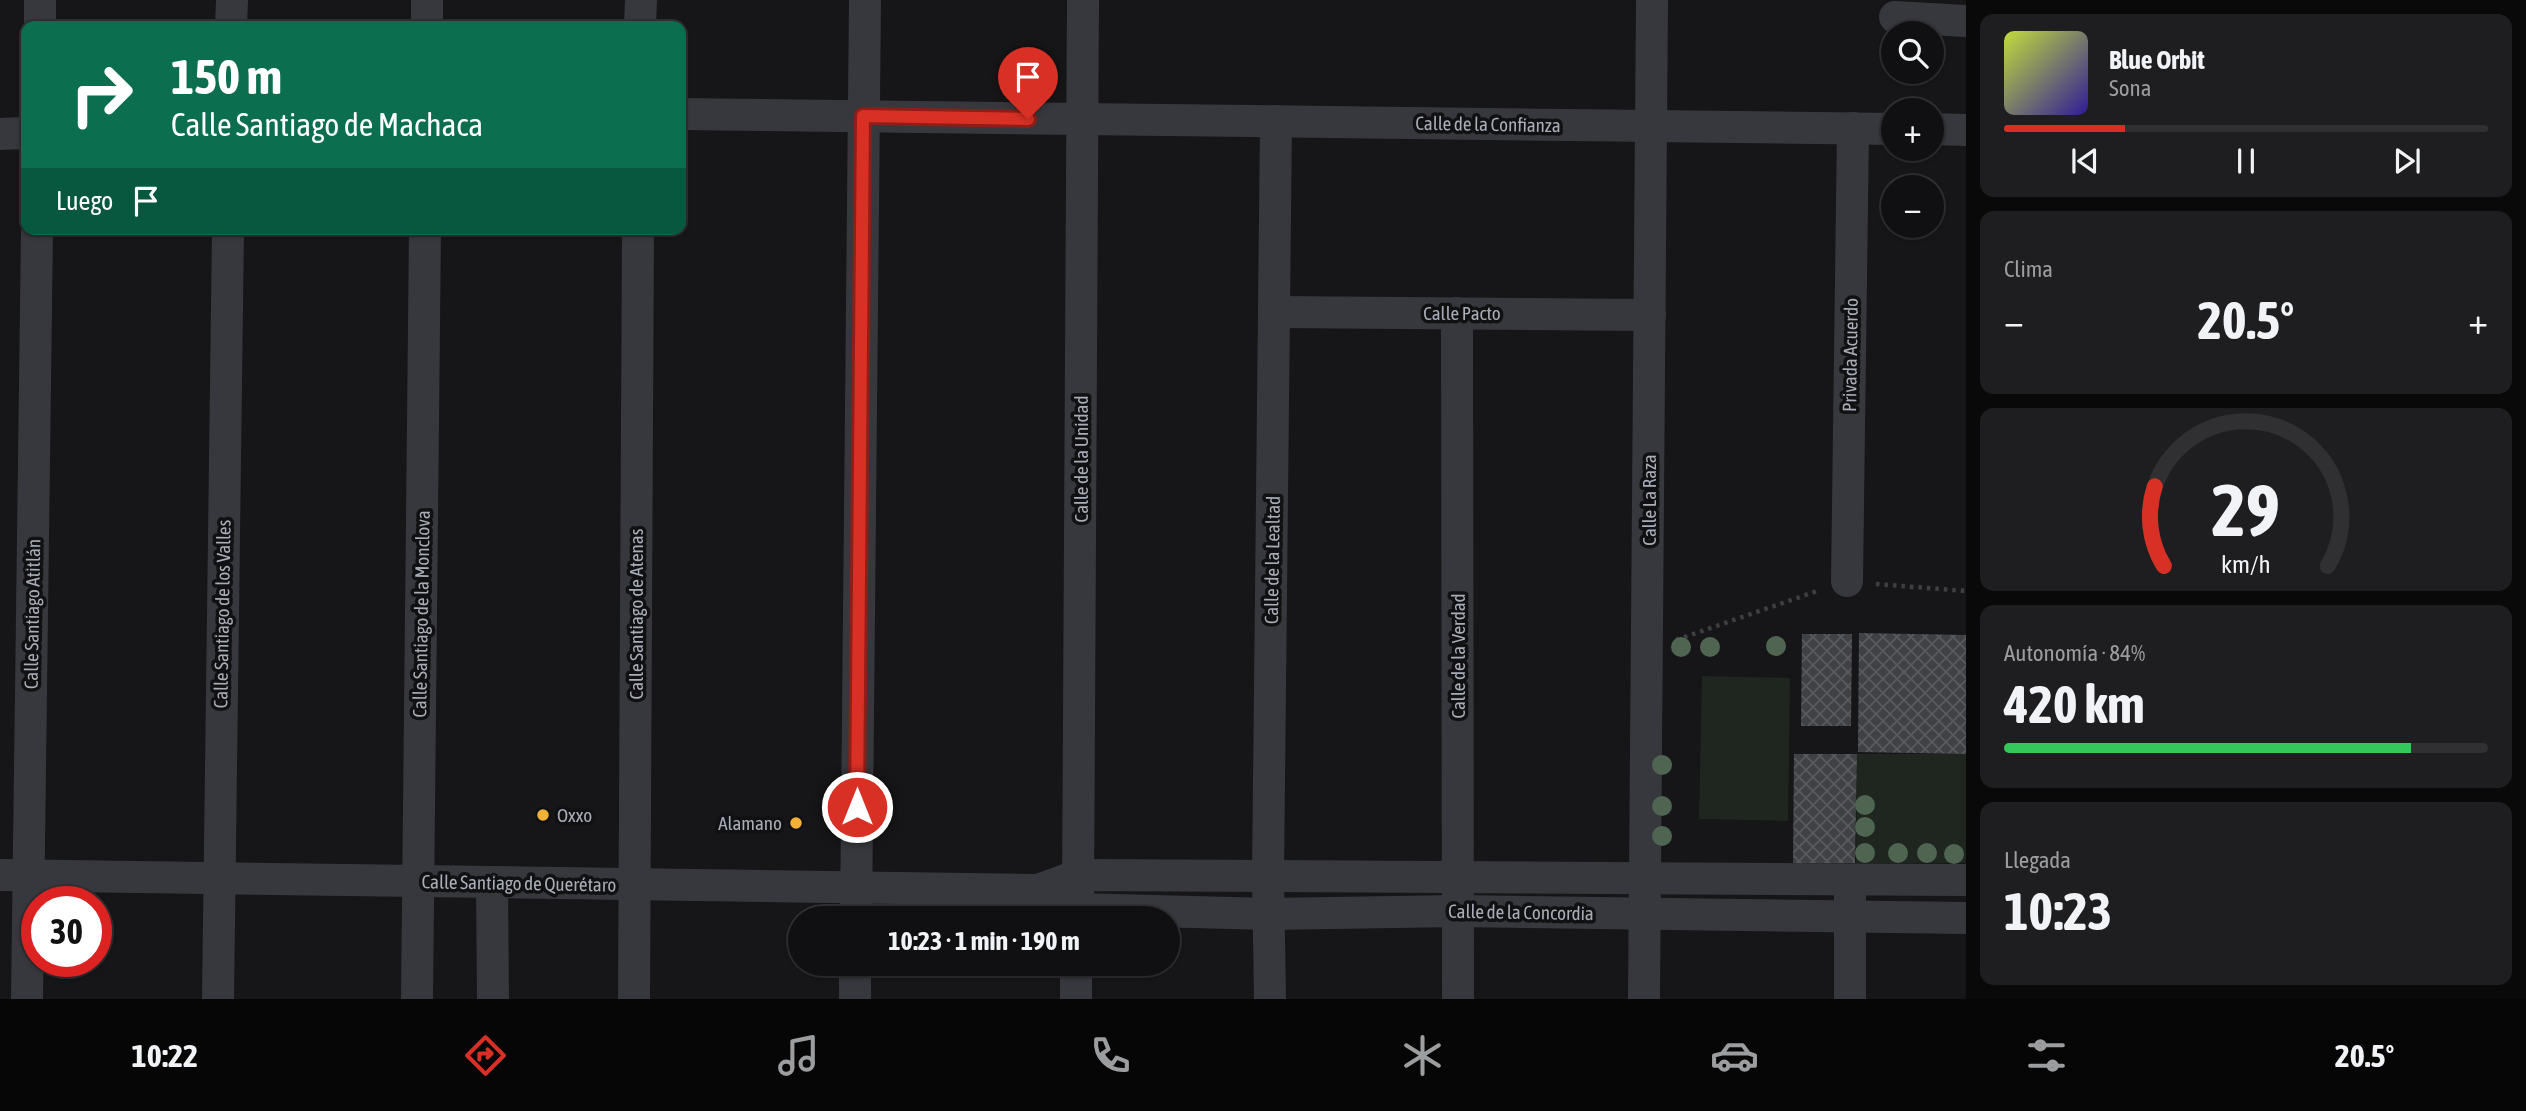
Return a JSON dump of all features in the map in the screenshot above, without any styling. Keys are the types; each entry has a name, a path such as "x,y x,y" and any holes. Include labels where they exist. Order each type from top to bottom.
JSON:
{"street":[{"path":"40,0 40,21"},
{"path":"231,21 232,0"},
{"path":"427,0 427,21"},
{"path":"640,21 641,0"},
{"path":"856,903 864,0"},
{"name":"Calle de la Unidad","path":"1077,906 1083,0"},
{"name":"Calle La Raza","path":"1644,999 1653,0"},
{"path":"1895,16 1966,21"},
{"name":"Calle de la Confianza","path":"686,114 1881,129"},
{"name":"Calle de la Lealtad","path":"1270,999 1268,875 1276,121"},
{"name":"Privada Acuerdo","path":"1847,581 1853,128"},
{"path":"1944,129 1966,130"},
{"path":"0,134 21,133"},
{"name":"Calle Santiago Atitlán","path":"27,999 14,876 37,235"},
{"name":"Calle Santiago de los Valles","path":"218,999 228,235"},
{"name":"Calle Santiago de la Monclova","path":"417,999 425,235"},
{"name":"Calle Santiago de Atenas","path":"634,999 638,235"},
{"name":"Calle Pacto","path":"1274,312 1650,315"},
{"name":"Calle de la Verdad","path":"1457,313 1458,999"},
{"name":"Calle Santiago de Querétaro","path":"14,876 635,885 856,903 1038,890 1079,875"},
{"name":"Calle de la Concordia","path":"1079,875 1966,880"},
{"path":"1850,879 1850,999"},
{"path":"492,883 493,999"},
{"name":"Calle Santiago de Querétaro","path":"1038,890 1064,906"},
{"name":"Calle de la Concordia","path":"1180,914 1458,911 1966,918"},
{"path":"855,976 855,999"},
{"path":"1076,976 1076,999"}],"path":[{"path":"1647,649 1847,581 1966,591"}],"shaded area":[{"path":"1702,676 1790,678 1788,821 1699,819"},
{"path":"1857,754 1966,754 1966,863 1856,863"}],"building":[{"path":"1859,633 1966,635 1966,754 1858,752"},
{"path":"1802,634 1852,634 1851,726 1801,726"},
{"path":"1794,754 1857,754 1855,863 1793,863"}],"place":[{"name":"Oxxo","path":"543,815"},
{"name":"Alamano","path":"796,823"}],"route":[{"path":"857,807 863,116 1028,119"}]}
